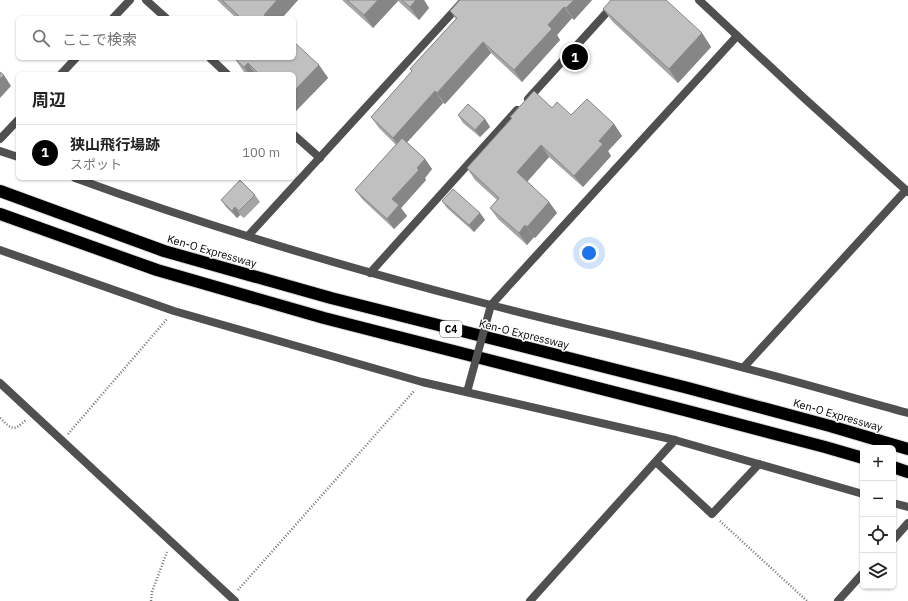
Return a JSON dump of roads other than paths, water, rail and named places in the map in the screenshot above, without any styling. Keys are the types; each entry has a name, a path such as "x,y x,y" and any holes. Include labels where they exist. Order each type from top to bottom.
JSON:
{"highway":[{"name":"Ken-O Expressway","path":"0,191 171,253 339,300 688,388 830,426 908,449"},
{"name":"C4","path":"0,214 157,270 324,318 684,410 860,457"},
{"path":"896,468 908,472"}],"street":[{"path":"115,16 130,0"},
{"path":"146,0 164,16"},
{"path":"248,236 464,0"},
{"path":"370,273 618,0"},
{"path":"699,0 907,191 744,367"},
{"path":"467,392 490,305 737,36"},
{"path":"63,72 74,60"},
{"path":"212,60 225,72"},
{"path":"0,139 16,122"},
{"path":"296,137 320,158"},
{"path":"0,150 16,156"},
{"path":"80,180 248,236 370,273 490,305 744,367 908,413"},
{"path":"0,250 174,311 422,382 675,440 860,493"},
{"path":"0,383 233,599"},
{"path":"530,601 675,440"},
{"path":"656,462 712,514 759,464"},
{"path":"896,504 908,507"},
{"path":"896,537 908,523"},
{"path":"838,601 860,576"}],"place":[{"name":"狭山飛行場跡","path":"575,57"}]}
